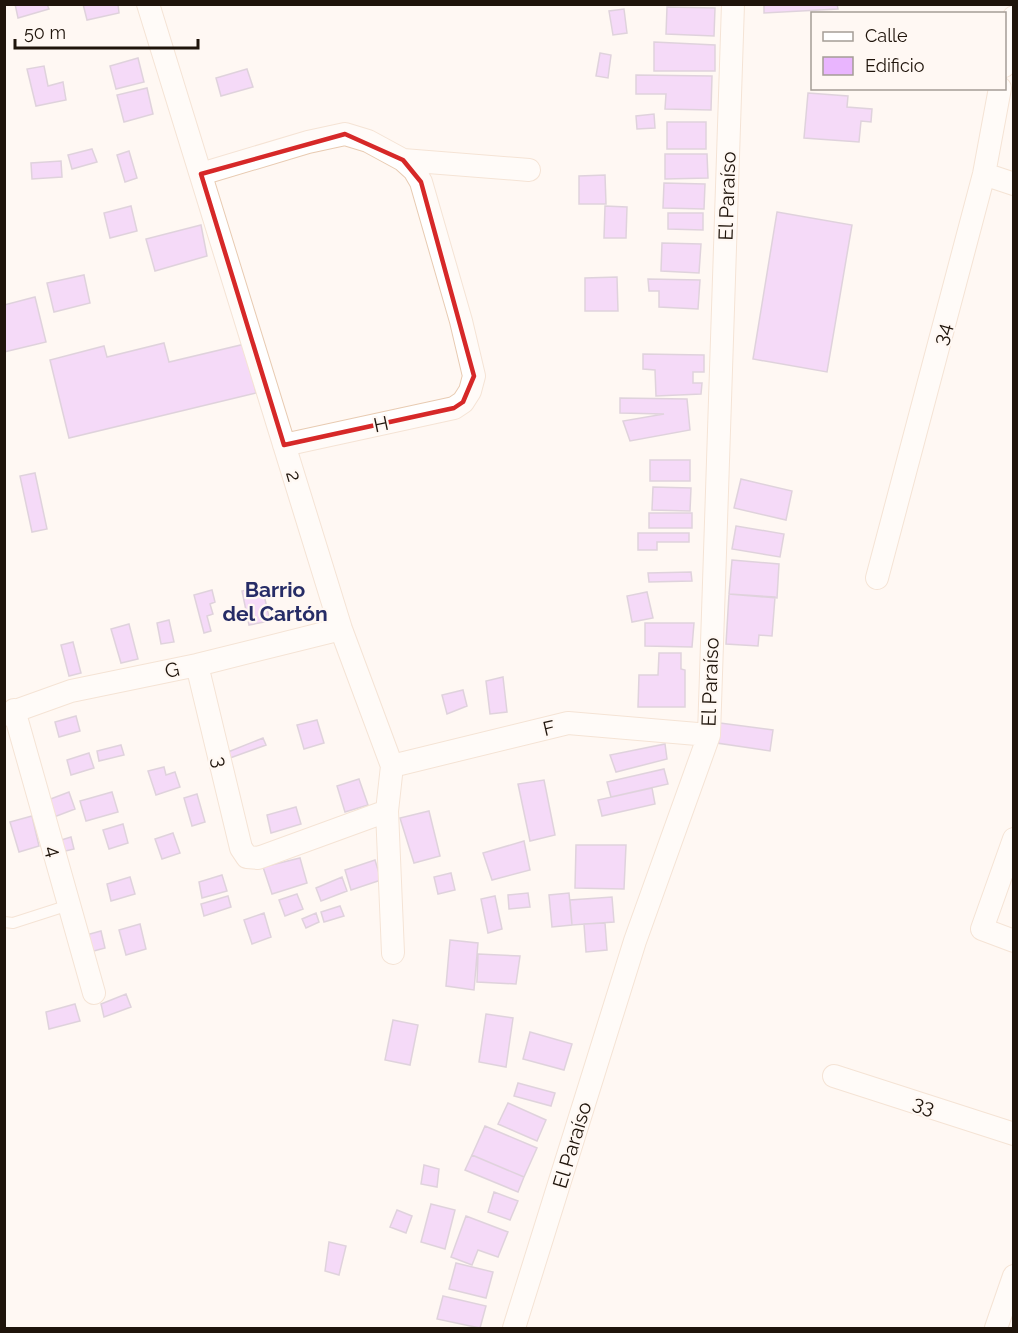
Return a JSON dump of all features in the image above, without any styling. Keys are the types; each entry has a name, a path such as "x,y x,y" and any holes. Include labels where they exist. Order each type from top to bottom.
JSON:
{"street":[{"name":"2","path":"148,4 341,629 392,766 387,811 393,953"},
{"name":"El Paraíso","path":"514,1329 635,941 709,735 733,4"},
{"path":"1006,61 1014,17"},
{"name":"34","path":"877,578 984,174 1000,90"},
{"path":"201,174 308,142 345,134 368,141 403,160 529,170"},
{"name":"H","path":"284,445 453,408 463,402 470,391 474,376 461,321 424,193 414,170 403,160"},
{"path":"984,174 1014,184"},
{"name":"G","path":"9,713 71,691 197,665 341,629"},
{"name":"3","path":"197,665 241,848 247,857 258,858 387,811"},
{"name":"4","path":"9,713 94,993"},
{"name":"F","path":"392,766 568,723 709,735"},
{"path":"1014,839 982,929 1014,941"},
{"name":"33","path":"834,1076 1014,1134"},
{"path":"996,1329 1014,1276"}],"lane":[{"path":"4,922 13,923 69,905"}],"highlighted area":[{"path":"345,134 403,160 421,182 474,376 463,402 454,408 284,445 201,174"}],"building":[{"path":"15,4 47,4 49,9 18,18"},
{"path":"83,4 118,4 119,13 87,20"},
{"path":"764,4 837,4 838,9 764,13"},
{"path":"667,7 715,8 714,36 666,34"},
{"path":"624,9 627,33 613,35 609,11"},
{"path":"654,42 715,45 715,71 654,71"},
{"path":"600,53 611,55 608,78 596,76"},
{"path":"138,58 144,82 116,89 110,66"},
{"path":"44,66 48,86 63,82 66,100 36,106 27,69"},
{"path":"247,69 253,87 221,96 216,78"},
{"path":"636,75 712,76 711,110 665,109 666,94 636,94"},
{"path":"147,88 153,114 124,122 117,95"},
{"path":"808,93 848,96 847,107 872,109 871,122 861,121 859,142 804,138"},
{"path":"654,114 655,128 637,129 636,116"},
{"path":"667,122 706,122 706,149 667,149"},
{"path":"92,149 97,162 72,169 68,155"},
{"path":"129,151 137,178 125,182 117,155"},
{"path":"665,154 707,154 708,178 665,179"},
{"path":"61,161 62,177 32,179 31,163"},
{"path":"605,175 606,204 579,204 579,176"},
{"path":"664,183 705,184 704,209 663,208"},
{"path":"131,206 137,231 110,238 104,213"},
{"path":"605,206 627,207 626,238 604,238"},
{"path":"777,212 852,225 827,372 753,359"},
{"path":"668,213 703,213 703,230 668,229"},
{"path":"201,225 207,256 155,271 146,239"},
{"path":"662,243 701,244 699,273 661,271"},
{"path":"84,275 90,303 54,312 47,283"},
{"path":"617,277 618,311 585,311 585,278"},
{"path":"648,279 700,280 698,309 659,307 659,291 649,291"},
{"path":"35,297 46,342 4,352 4,305"},
{"path":"164,343 169,362 245,344 256,393 69,438 50,360 104,346 107,357"},
{"path":"643,354 704,355 704,372 693,372 693,383 702,383 701,394 656,396 655,370 643,369"},
{"path":"620,398 687,399 690,430 630,441 623,421 664,414 620,413"},
{"path":"650,460 690,460 690,481 650,481"},
{"path":"35,473 47,529 32,532 20,476"},
{"path":"741,479 792,491 786,520 734,508"},
{"path":"653,487 691,488 690,511 652,510"},
{"path":"649,513 692,513 692,528 649,528"},
{"path":"736,526 784,534 780,557 732,549"},
{"path":"638,533 689,533 689,542 657,542 657,550 638,550"},
{"path":"732,560 779,564 777,598 729,594"},
{"path":"691,572 692,581 649,582 648,573"},
{"path":"262,586 270,621 249,625 242,591"},
{"path":"212,590 215,602 210,604 213,614 207,616 211,631 204,633 194,595"},
{"path":"647,592 653,618 632,622 627,596"},
{"path":"729,594 775,597 772,636 759,635 758,646 726,644"},
{"path":"169,620 174,642 161,644 157,623"},
{"path":"645,623 694,623 692,647 645,646"},
{"path":"129,624 138,659 121,663 111,629"},
{"path":"73,642 81,673 69,676 61,645"},
{"path":"659,653 681,653 681,669 685,670 685,707 638,707 639,675 658,675"},
{"path":"503,677 507,712 490,714 486,681"},
{"path":"463,690 467,706 447,714 442,695"},
{"path":"76,716 80,731 59,737 55,722"},
{"path":"317,720 324,743 304,749 297,725"},
{"path":"720,723 773,730 770,751 717,743"},
{"path":"263,738 266,745 230,758 228,752"},
{"path":"665,744 667,759 616,772 610,755"},
{"path":"121,745 124,755 99,761 97,751"},
{"path":"89,753 94,768 71,775 67,760"},
{"path":"164,767 166,775 175,772 180,787 156,795 148,771"},
{"path":"664,769 668,784 611,797 607,782"},
{"path":"359,779 368,805 345,812 337,786"},
{"path":"544,780 555,835 530,841 518,784"},
{"path":"652,788 655,804 602,816 598,800"},
{"path":"69,792 75,809 54,817 48,800"},
{"path":"112,792 118,812 86,821 80,801"},
{"path":"197,794 205,822 192,826 184,798"},
{"path":"296,807 301,824 271,833 267,815"},
{"path":"429,811 440,856 414,863 400,818"},
{"path":"32,816 39,846 19,852 10,822"},
{"path":"123,824 128,843 109,849 103,830"},
{"path":"173,833 180,853 162,859 155,839"},
{"path":"71,837 74,849 61,852 58,841"},
{"path":"524,841 530,870 492,880 483,853"},
{"path":"576,845 626,845 624,889 575,888"},
{"path":"300,858 307,883 272,894 263,867"},
{"path":"375,860 381,880 351,890 345,870"},
{"path":"451,873 455,890 438,894 434,877"},
{"path":"222,875 227,891 202,898 199,882"},
{"path":"130,877 135,894 111,901 107,884"},
{"path":"342,877 347,891 321,901 316,888"},
{"path":"528,893 530,907 509,909 508,895"},
{"path":"569,893 572,925 552,927 549,895"},
{"path":"297,894 303,909 285,916 279,900"},
{"path":"228,896 231,907 204,916 201,904"},
{"path":"495,896 502,929 488,933 481,899"},
{"path":"612,897 614,922 572,925 570,900"},
{"path":"340,906 344,916 324,922 321,912"},
{"path":"264,913 271,937 252,944 244,920"},
{"path":"316,913 319,922 306,928 302,919"},
{"path":"605,923 607,950 586,952 584,924"},
{"path":"140,924 146,949 126,955 119,930"},
{"path":"101,931 105,948 90,952 86,935"},
{"path":"450,940 478,943 474,990 446,986"},
{"path":"478,954 520,956 516,984 477,982"},
{"path":"126,994 131,1007 104,1017 101,1004"},
{"path":"75,1004 80,1021 49,1029 46,1012"},
{"path":"486,1014 513,1018 506,1067 479,1062"},
{"path":"393,1020 418,1025 410,1065 385,1060"},
{"path":"530,1032 572,1044 564,1070 523,1059"},
{"path":"518,1083 555,1093 551,1106 514,1096"},
{"path":"508,1103 546,1120 537,1141 498,1124"},
{"path":"485,1126 537,1148 524,1177 472,1155"},
{"path":"472,1155 524,1177 518,1192 465,1170"},
{"path":"424,1165 439,1169 437,1187 421,1184"},
{"path":"494,1192 518,1201 510,1220 488,1212"},
{"path":"431,1204 455,1210 445,1249 421,1242"},
{"path":"397,1210 412,1216 406,1233 390,1227"},
{"path":"466,1216 508,1232 498,1257 478,1250 472,1265 451,1257"},
{"path":"329,1242 346,1246 339,1275 325,1271"},
{"path":"456,1263 493,1272 486,1298 449,1289"},
{"path":"443,1296 486,1306 480,1328 437,1319"}],"district":[{"name":"Barrio del Cartón","path":"275,601"}]}
